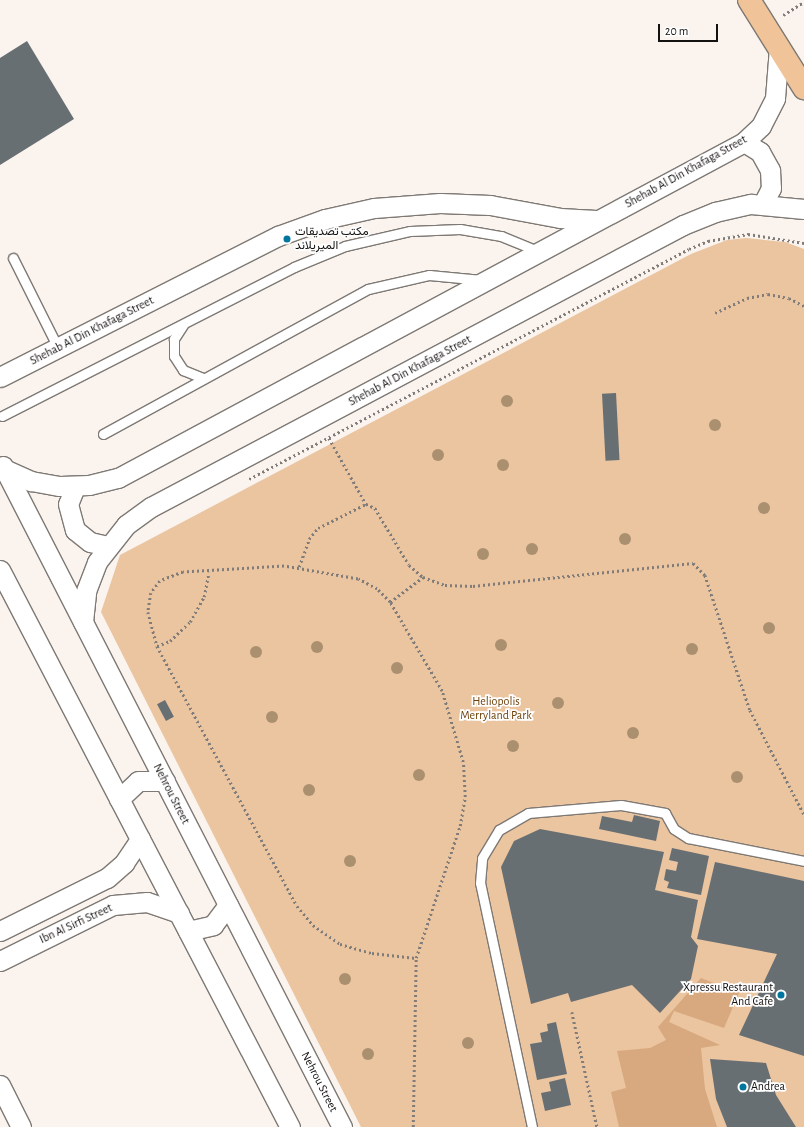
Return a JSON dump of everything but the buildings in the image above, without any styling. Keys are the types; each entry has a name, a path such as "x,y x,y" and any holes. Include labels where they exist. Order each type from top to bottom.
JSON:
{"main road":[{"path":"750,0 804,88"}],"street":[{"name":"Shehab Al Din Khafaga Street","path":"2,465 38,483 75,487 104,482 131,472 540,252 744,142 761,126 775,98 779,47"},
{"path":"744,142 760,152 770,170 771,188 763,204"},
{"name":"Shehab Al Din Khafaga Street","path":"0,377 278,236 346,214 401,205 457,203 598,220"},
{"name":"Shehab Al Din Khafaga Street","path":"83,622 90,576 107,546 126,525 151,507 683,225 715,212 763,204 804,209"},
{"name":"Nehrou Street","path":"2,465 342,1127"},
{"path":"75,487 68,504 75,530 90,542 107,546"},
{"path":"0,570 290,1127"},
{"path":"119,799 138,781 165,781"},
{"path":"0,931 107,878 124,863 140,839"},
{"name":"Ibn Al Sirfi Street","path":"0,961 113,905 147,902 179,913"},
{"path":"188,931 213,926 228,905"},
{"path":"0,1085 22,1127"}],"lane":[{"path":"2,416 319,255 388,234 460,229 501,236 540,252"},
{"path":"13,258 58,348"},
{"path":"103,434 340,302 388,282 429,275 487,280"},
{"path":"184,324 174,339 174,356 183,370 203,378"},
{"path":"532,1127 480,883 482,858 498,830 528,813 621,805 665,813 674,830 688,838 804,861"}],"path":[{"path":"244,482 689,249 708,241 748,234 804,243"},
{"path":"715,313 747,298 768,294 789,298 804,306"},
{"path":"333,445 366,504 375,508 403,557 423,577 459,587 678,562 698,566 705,575 750,710 804,814"},
{"path":"299,567 309,539 318,528 366,504"},
{"path":"413,1127 416,958 460,826 466,781 442,691 390,602 377,589 358,579 299,567 171,574 151,593 148,612 157,646 266,852 306,917 340,944 372,953 416,958"},
{"path":"157,646 170,641 190,622 204,597 209,572"},
{"path":"390,602 423,577"},
{"path":"572,1012 597,1127"}],"green space":[{"name":"Heliopolis Merryland Park","path":"746,238 785,242 804,249 804,1127 361,1127 101,612 120,555 691,254 727,240"}],"shaded area":[{"path":"701,978 739,993 724,1028 674,1011 669,1022 720,1045 701,1048 705,1089 717,1127 619,1127 611,1092 626,1088 617,1051 650,1048 666,1040 658,1027"}],"place":[{"name":"مكتب تصديقات الميريلاند","path":"287,239"},
{"name":"Xpressu Restaurant And Cafe","path":"781,995"},
{"name":"Andrea","path":"743,1087"}]}
